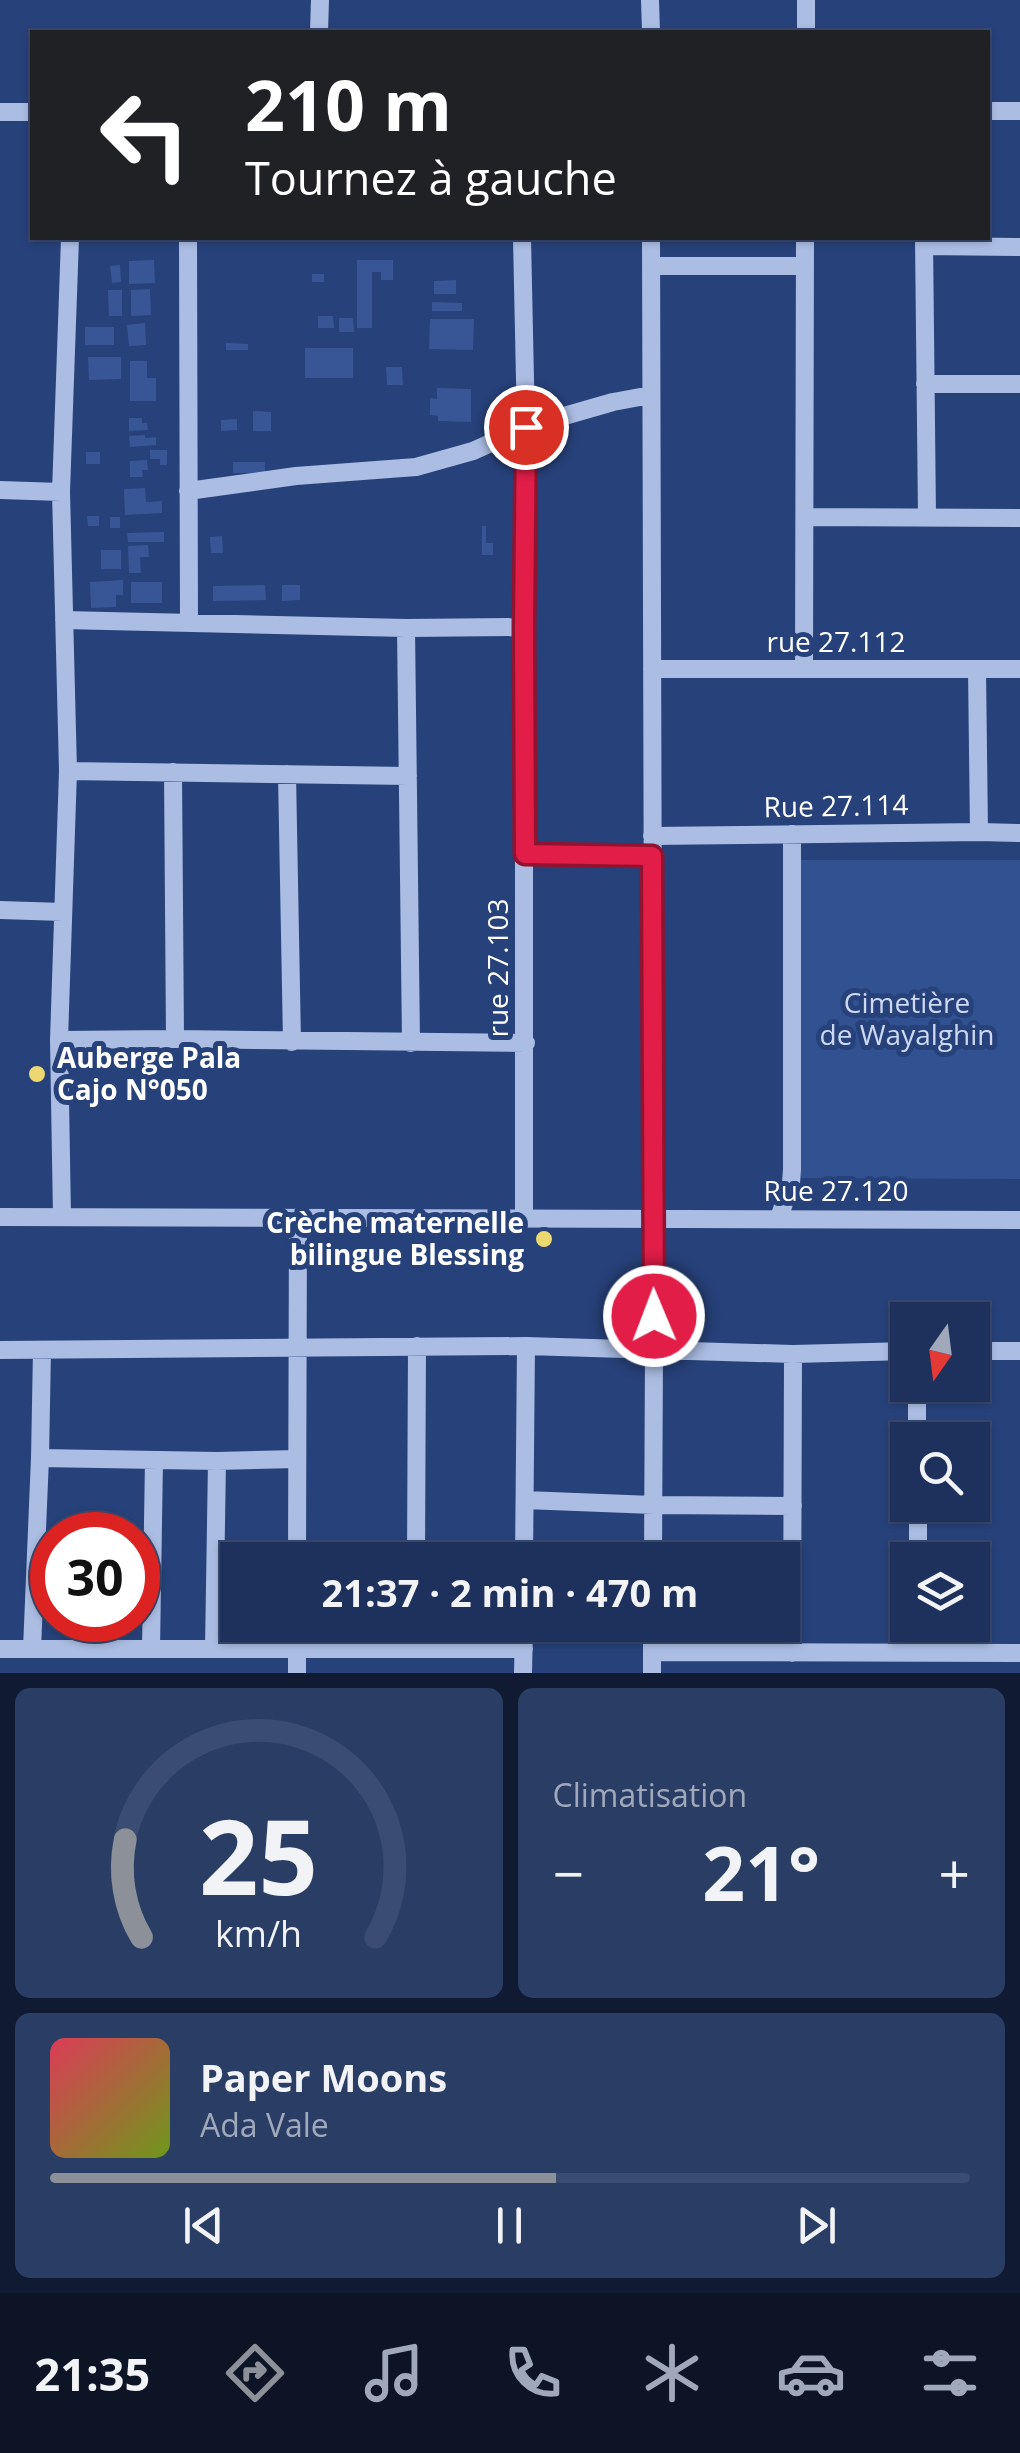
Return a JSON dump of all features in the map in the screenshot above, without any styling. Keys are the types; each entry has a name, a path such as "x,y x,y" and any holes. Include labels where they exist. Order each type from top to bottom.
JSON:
{"street":[{"path":"319,30 320,0"},
{"path":"650,0 650,30"},
{"path":"806,0 806,30"},
{"path":"990,112 1020,111"},
{"path":"0,112 30,112"},
{"path":"62,1217 59,1040 68,771 61,492 70,240"},
{"path":"188,240 188,622"},
{"name":"rue 27.103","path":"522,240 526,427 524,1218"},
{"path":"651,240 653,1542"},
{"path":"804,669 805,240"},
{"path":"927,518 924,242 1020,248"},
{"path":"651,266 805,266"},
{"path":"925,384 1020,384"},
{"path":"188,491 296,476 416,467 473,450 526,427 650,395"},
{"path":"0,490 61,492"},
{"path":"805,517 1020,518"},
{"path":"64,620 524,627"},
{"path":"406,628 411,1043"},
{"name":"rue 27.112","path":"652,669 1020,669"},
{"path":"977,669 979,832"},
{"path":"68,771 408,776"},
{"path":"173,772 175,1039"},
{"path":"287,774 292,1042"},
{"name":"Rue 27.114","path":"525,854 792,834 1020,833"},
{"path":"779,1218 788,1196 792,1169 792,834"},
{"path":"0,910 63,912"},
{"path":"59,1040 526,1043"},
{"name":"Rue 27.120","path":"0,1217 1020,1220"},
{"path":"297,1542 298,1218"},
{"path":"416,1542 417,1346"},
{"path":"524,1542 526,1346"},
{"path":"0,1350 526,1346 792,1354 890,1351"},
{"path":"32,1648 42,1350"},
{"path":"990,1351 1020,1351"},
{"path":"792,1354 792,1653"},
{"path":"40,1458 296,1460"},
{"path":"150,1649 154,1460"},
{"path":"214,1649 217,1461"},
{"path":"525,1500 792,1506"},
{"path":"297,1642 297,1673"},
{"path":"415,1642 415,1649"},
{"path":"524,1642 524,1673"},
{"path":"652,1642 652,1673"},
{"path":"919,1642 919,1652"},
{"path":"0,1649 524,1648"},
{"path":"652,1652 1020,1654"}],"green space":[{"name":"Cimetière de Wayalghin","path":"795,860 1020,860 1020,1179 794,1178"}],"building":[{"path":"154,260 155,283 129,284 129,261"},
{"path":"357,260 393,260 393,280 381,280 381,272 372,272 372,328 357,328"},
{"path":"120,265 121,282 112,283 110,266"},
{"path":"312,274 324,274 324,282 312,282"},
{"path":"456,280 456,294 434,294 434,281"},
{"path":"150,289 151,315 131,316 131,290"},
{"path":"108,290 122,290 122,316 109,316"},
{"path":"432,302 462,303 462,311 432,311"},
{"path":"318,316 333,316 334,328 318,328"},
{"path":"339,318 353,318 354,332 339,332"},
{"path":"430,319 474,319 473,350 429,349"},
{"path":"145,323 146,345 129,346 127,325"},
{"path":"85,327 114,327 114,345 85,345"},
{"path":"226,343 248,344 248,350 226,350"},
{"path":"305,348 353,348 353,378 305,378"},
{"path":"88,357 121,357 121,379 89,380"},
{"path":"130,361 147,361 147,378 156,378 156,401 130,401"},
{"path":"386,367 402,367 403,385 387,385"},
{"path":"437,388 471,389 471,422 438,421 438,416 430,415 430,398 437,399"},
{"path":"253,411 271,412 271,431 253,431"},
{"path":"129,418 142,418 148,430 129,431"},
{"path":"237,419 237,430 221,431 221,420"},
{"path":"129,436 156,437 156,445 130,447"},
{"path":"150,450 167,450 167,465 160,465 160,459 150,459"},
{"path":"86,452 100,452 100,464 86,464"},
{"path":"147,460 148,470 142,470 143,477 130,477 130,461"},
{"path":"233,462 265,462 265,473 233,473"},
{"path":"145,488 146,502 162,501 162,513 125,515 124,489"},
{"path":"87,516 99,516 99,526 88,526"},
{"path":"110,517 120,517 120,528 110,528"},
{"path":"482,526 486,526 486,543 493,543 493,555 482,555"},
{"path":"164,532 164,542 128,542 127,533"},
{"path":"222,536 223,553 211,553 210,537"},
{"path":"148,545 149,557 140,557 141,573 129,573 128,546"},
{"path":"101,550 121,550 121,569 101,569"},
{"path":"123,580 123,595 116,595 116,607 91,608 90,582"},
{"path":"131,582 162,582 162,603 131,603"},
{"path":"265,585 266,600 213,601 213,586"},
{"path":"282,585 300,585 300,600 282,601"}],"place":[{"name":"Auberge Pala Cajo N°050","path":"37,1074"},
{"name":"Crèche maternelle bilingue Blessing","path":"544,1239"}],"route":[{"path":"526,427 525,854 652,856 654,1316"}]}
